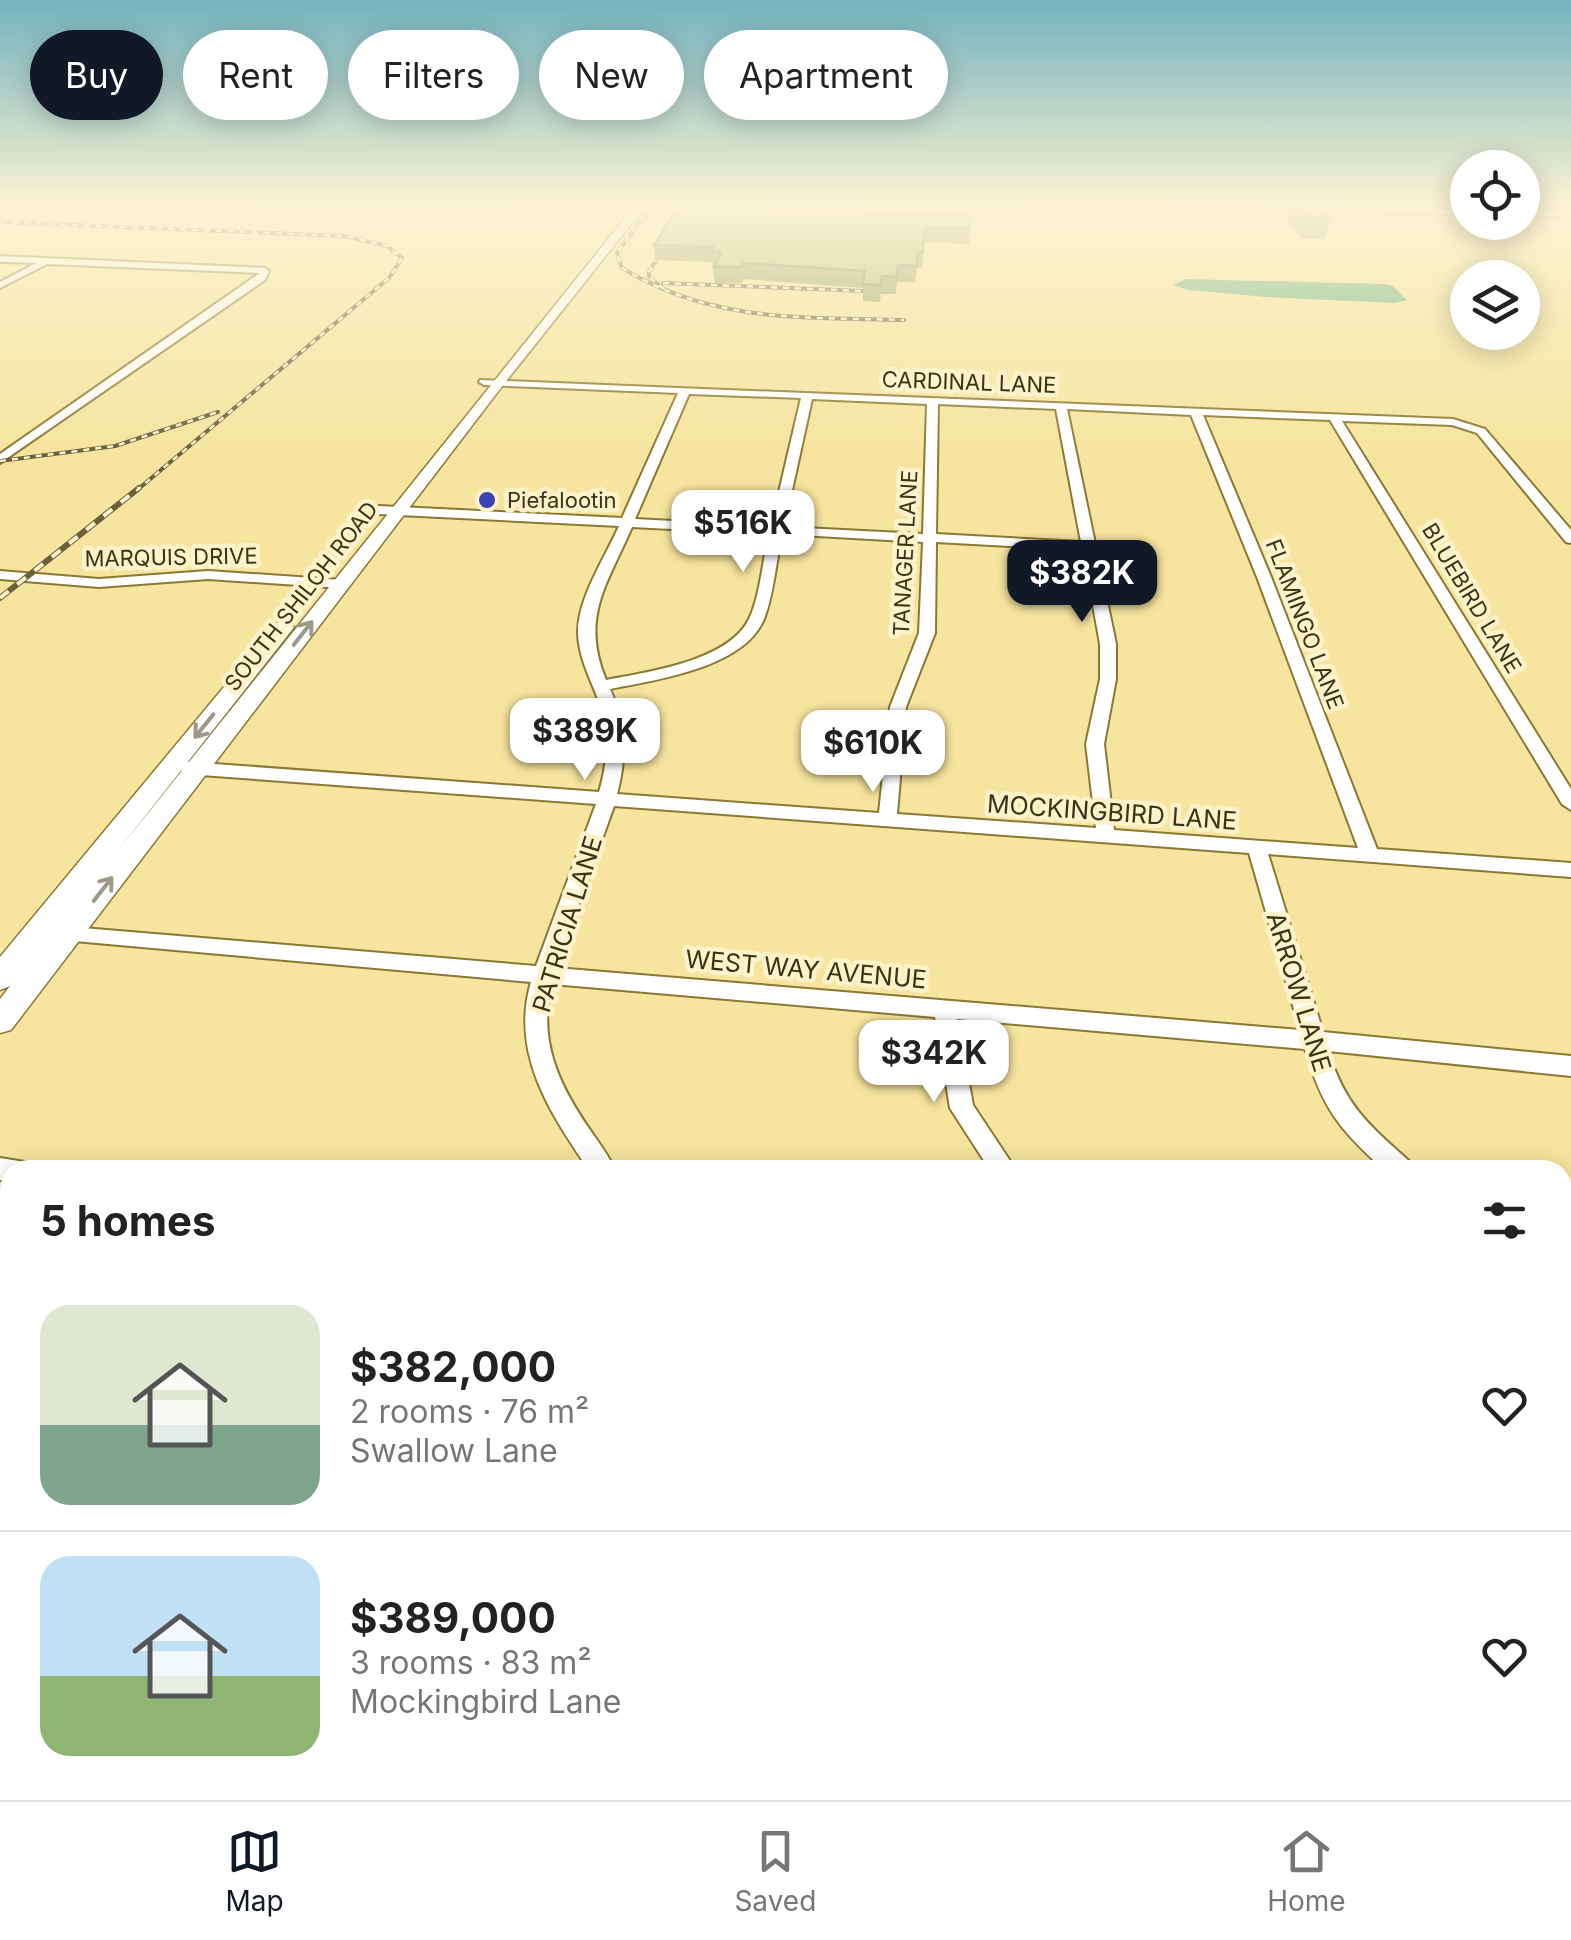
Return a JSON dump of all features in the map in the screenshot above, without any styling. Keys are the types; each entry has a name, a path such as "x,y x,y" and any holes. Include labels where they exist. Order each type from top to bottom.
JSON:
{"main road":[{"name":"SOUTH SHILOH ROAD","path":"0,1020 197,768 331,583 565,287"},
{"name":"SOUTH SHILOH ROAD","path":"491,382 572,287"},
{"name":"SOUTH SHILOH ROAD","path":"0,978 171,766 331,583"}],"street":[{"path":"0,459 249,287"},
{"name":"CARDINAL LANE","path":"491,382 1453,422 1482,431 1571,539"},
{"name":"PATRICIA LANE","path":"595,1160 560,1108 541,1062 534,1014 607,800 616,748 614,721 583,638 587,614 685,390"},
{"path":"602,686 712,658 746,635 756,622 808,396"},
{"name":"TANAGER LANE","path":"887,821 898,707 928,633 933,401"},
{"path":"1061,404 1108,644 1108,679 1094,744 1106,838"},
{"name":"FLAMINGO LANE","path":"1195,410 1264,577 1370,855"},
{"name":"BLUEBIRD LANE","path":"1334,416 1571,804"},
{"path":"388,511 1089,546"},
{"name":"MARQUIS DRIVE","path":"0,575 98,582 208,574 331,583"},
{"name":"MOCKINGBIRD LANE","path":"171,766 1571,870"},
{"name":"ARROW LANE","path":"1256,848 1326,1082 1348,1121 1389,1160"},
{"name":"WEST WAY AVENUE","path":"36,933 944,1008 1571,1066"},
{"path":"944,1008 962,1108 997,1160"}],"shaded area":[{"path":"1179,287 1394,287 1407,300 1396,303"}],"railway":[{"path":"136,491 378,287"},
{"path":"659,287 690,299 759,314 904,320"},
{"path":"763,287 888,292"},
{"path":"0,461 115,446 218,412"},
{"path":"0,598 139,488"}],"place":[{"name":"Piefalootin","path":"487,500"}]}
